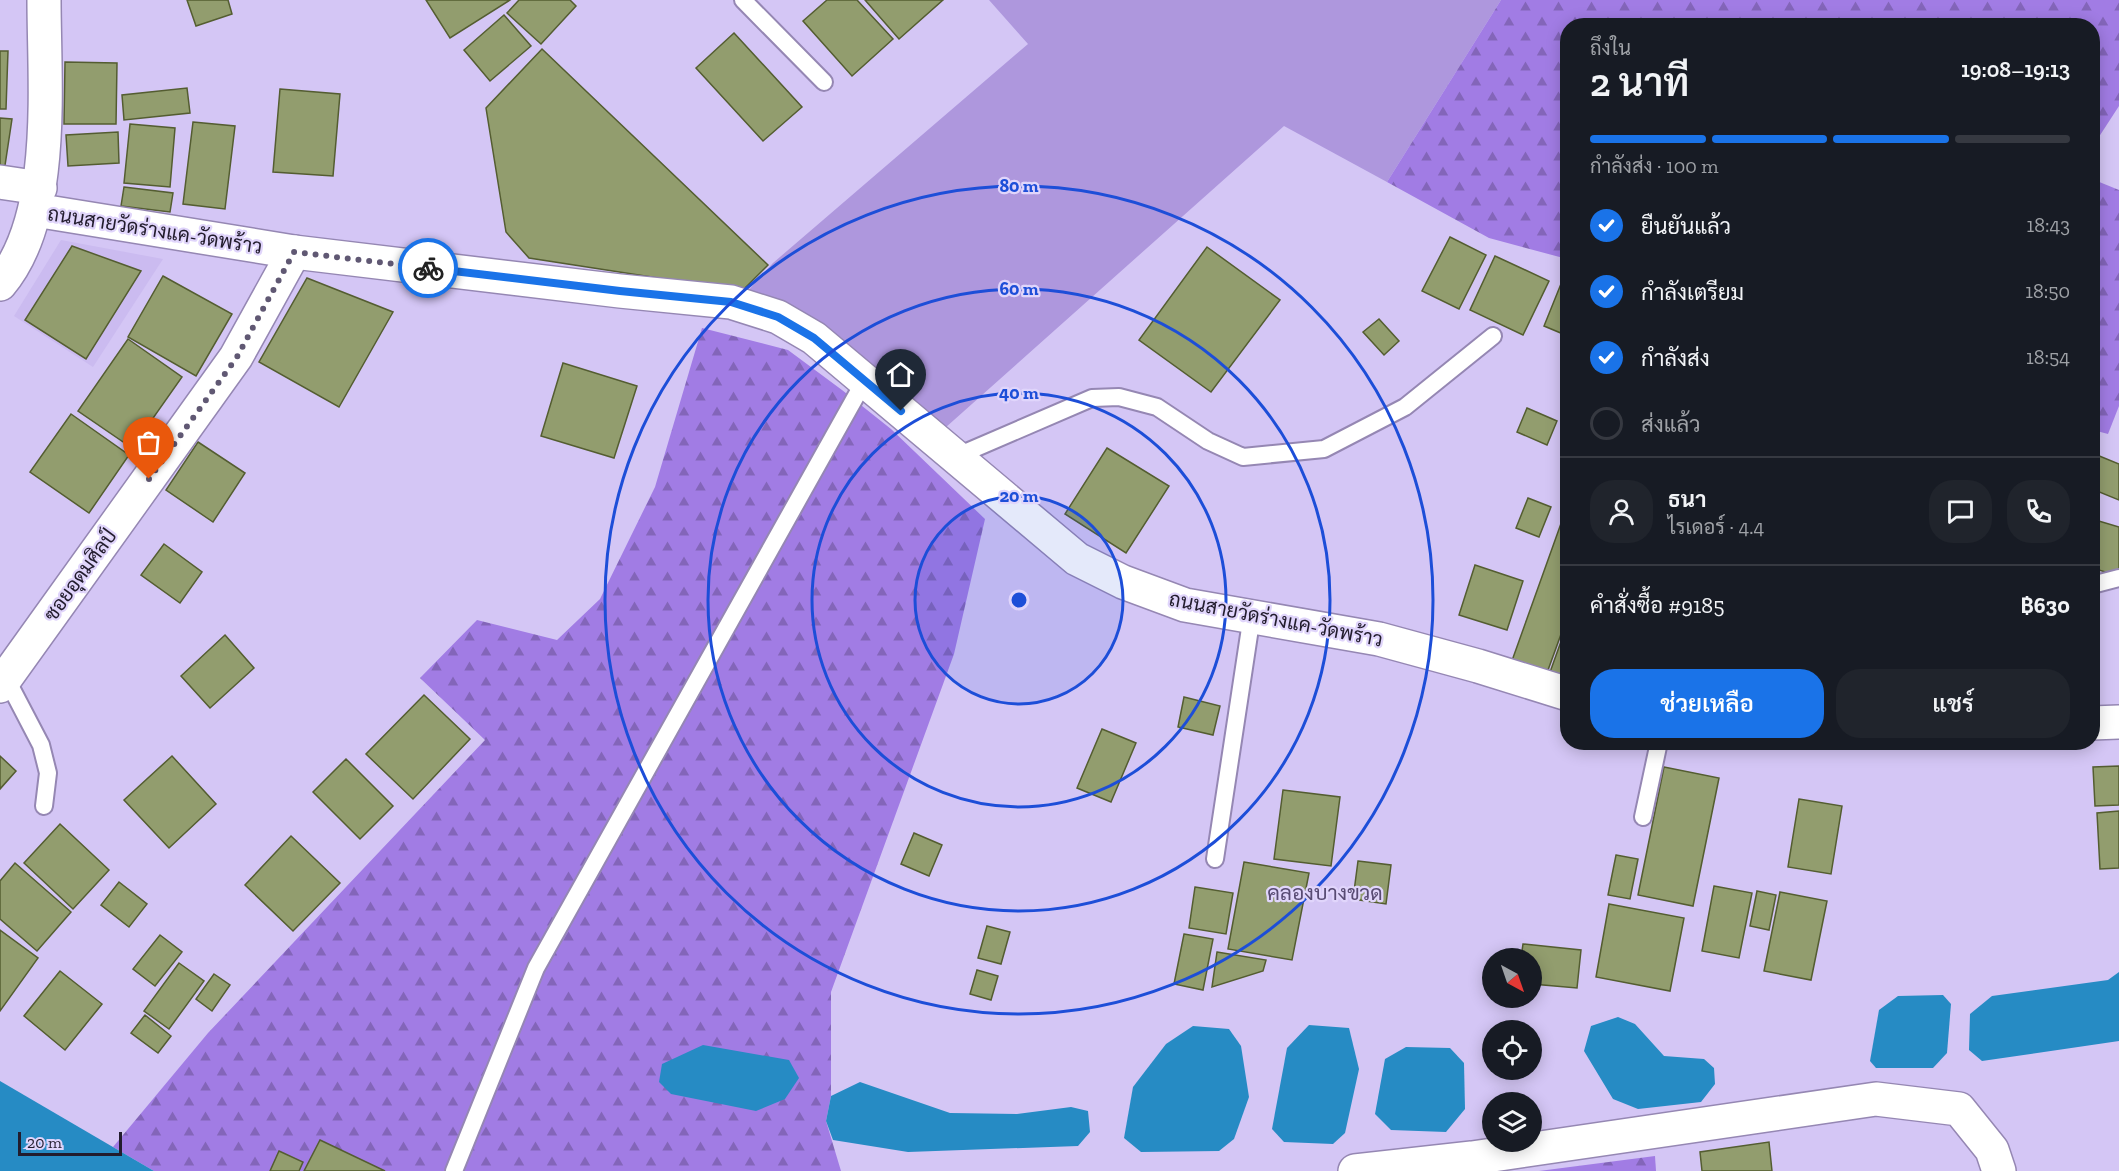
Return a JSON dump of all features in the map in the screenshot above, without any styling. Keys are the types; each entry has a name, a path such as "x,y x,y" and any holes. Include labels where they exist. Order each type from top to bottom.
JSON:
{"street":[{"path":"0,284 15,263 37,199 44,114 44,0"},
{"name":"ถนนสายวัดร่างแค-วัดพร้าว","path":"0,182 37,199 294,252 731,302 778,317 814,338 1077,559 1124,582 1185,605 1379,639 1479,666 1560,691"},
{"name":"ซอยอุดมศิลป์","path":"3,682 237,357 294,252"},
{"path":"2100,723 2119,722"},
{"path":"1355,1171 1472,1158 1876,1099 1959,1109 1992,1150 1999,1171"}],"lane":[{"path":"743,0 824,82"},
{"path":"955,457 1092,398 1119,397 1157,407 1208,441 1243,457 1324,449 1405,407 1493,336"},
{"path":"454,1171 536,968 865,380"},
{"path":"2100,583 2119,578"},
{"path":"1215,859 1252,615"},
{"path":"3,682 41,745 48,773 44,806"},
{"path":"1643,817 1657,750"}],"shaded area":[{"path":"989,0 1501,0 1387,182 1284,126 945,428 747,292 773,263 1028,44"},
{"path":"61,240 163,259 93,367 14,316"}],"green space":[{"path":"1501,0 2119,0 2119,106 2100,135 2100,18 1560,18 1560,257 1489,238 1387,182"},
{"path":"2100,182 2119,190 2119,406 2108,434 2100,432"},
{"path":"702,328 788,350 891,429 985,519 954,654 831,992 831,1096 826,1121 841,1171 154,1171 113,1147 208,1033 485,740 420,678 477,620 557,640 600,599 655,487"},
{"path":"1655,1156 1656,1171 1539,1171"}],"water":[{"path":"2119,972 2119,1041 1982,1061 1969,1050 1970,1014 1992,996 2108,980"},
{"path":"1943,995 1951,1004 1947,1053 1933,1068 1876,1068 1870,1061 1879,1010 1898,996"},
{"path":"1618,1017 1635,1024 1664,1056 1704,1059 1714,1068 1715,1084 1701,1102 1638,1109 1613,1099 1584,1051 1591,1026"},
{"path":"1309,1025 1349,1028 1359,1069 1345,1133 1333,1144 1284,1142 1272,1129 1287,1048"},
{"path":"1193,1026 1229,1029 1241,1046 1249,1097 1234,1139 1219,1151 1141,1152 1124,1138 1133,1087 1166,1044"},
{"path":"703,1045 789,1060 799,1078 785,1099 756,1111 671,1094 659,1082 662,1064"},
{"path":"1406,1047 1450,1048 1464,1063 1465,1109 1446,1132 1391,1130 1375,1114 1385,1059"},
{"path":"0,1081 154,1171 0,1171"},
{"path":"860,1082 950,1113 1017,1114 1071,1107 1088,1111 1090,1132 1078,1146 908,1152 833,1140 826,1121 831,1096"}],"building":[{"path":"187,0 228,0 232,14 196,26"},
{"path":"426,0 510,0 450,38"},
{"path":"519,0 570,0 576,6 541,44 507,13"},
{"path":"827,0 857,0 893,39 852,76 803,21"},
{"path":"865,0 943,0 899,39"},
{"path":"504,15 531,46 490,81 464,50"},
{"path":"734,33 802,107 763,141 696,68"},
{"path":"542,49 768,265 742,291 529,258 506,232 486,108"},
{"path":"0,51 8,51 6,109 0,109"},
{"path":"65,62 117,63 116,124 64,124"},
{"path":"187,88 190,113 124,120 122,95"},
{"path":"280,89 340,94 333,176 273,172"},
{"path":"0,118 12,119 4,172 0,171"},
{"path":"193,122 235,126 225,209 183,204"},
{"path":"130,124 175,128 170,187 124,183"},
{"path":"118,132 119,163 68,166 66,135"},
{"path":"124,187 173,193 170,212 121,206"},
{"path":"1450,237 1486,255 1459,309 1422,291"},
{"path":"72,246 141,271 86,359 25,320"},
{"path":"1207,247 1280,300 1211,392 1139,340"},
{"path":"1495,256 1549,281 1523,335 1470,310"},
{"path":"163,276 232,314 196,376 128,337"},
{"path":"307,278 393,312 339,407 259,362"},
{"path":"1560,286 1560,333 1544,326"},
{"path":"1379,319 1399,341 1384,355 1363,332"},
{"path":"128,339 182,377 132,448 78,411"},
{"path":"563,363 637,386 614,458 541,436"},
{"path":"1527,408 1557,421 1547,445 1517,432"},
{"path":"71,414 129,455 89,513 30,472"},
{"path":"198,442 245,473 213,522 166,490"},
{"path":"1107,448 1169,486 1126,553 1065,514"},
{"path":"2100,456 2119,464 2119,500 2100,492"},
{"path":"1528,498 1551,507 1539,537 1516,528"},
{"path":"2100,521 2119,527 2119,576 2100,570"},
{"path":"1560,526 1560,637 1544,681 1509,669"},
{"path":"164,544 202,572 180,603 141,575"},
{"path":"1475,565 1523,581 1507,630 1459,615"},
{"path":"225,635 254,668 210,708 181,676"},
{"path":"1560,644 1560,678 1549,675"},
{"path":"424,695 470,739 413,799 366,754"},
{"path":"1184,697 1220,706 1213,735 1178,727"},
{"path":"1102,729 1136,743 1111,802 1077,788"},
{"path":"0,756 16,771 0,789"},
{"path":"172,756 216,804 169,848 124,800"},
{"path":"346,759 393,806 360,839 313,792"},
{"path":"2119,766 2119,805 2095,806 2093,767"},
{"path":"1664,767 1719,778 1693,906 1638,895"},
{"path":"1283,790 1340,797 1331,866 1274,859"},
{"path":"1799,799 1842,806 1831,874 1788,867"},
{"path":"2119,811 2119,868 2100,869 2097,813"},
{"path":"60,824 109,870 73,909 24,863"},
{"path":"914,833 942,845 929,876 901,864"},
{"path":"291,836 340,883 293,931 245,885"},
{"path":"1616,855 1638,859 1630,899 1608,895"},
{"path":"1358,861 1391,865 1386,904 1353,899"},
{"path":"1244,862 1309,873 1292,960 1228,949"},
{"path":"15,863 71,912 37,951 0,919 0,881"},
{"path":"119,882 147,904 129,927 101,905"},
{"path":"1714,886 1752,893 1739,958 1702,951"},
{"path":"1195,887 1233,893 1226,934 1189,928"},
{"path":"1757,891 1776,895 1769,930 1750,926"},
{"path":"1780,892 1827,901 1811,980 1764,971"},
{"path":"1609,904 1684,918 1670,991 1596,977"},
{"path":"987,926 1010,932 1001,964 978,958"},
{"path":"0,930 38,958 0,1011"},
{"path":"1184,934 1213,939 1203,990 1174,984"},
{"path":"160,935 182,952 155,986 133,969"},
{"path":"1523,944 1581,950 1577,988 1542,985 1542,948 1522,948"},
{"path":"1217,952 1266,960 1263,971 1212,987"},
{"path":"179,963 204,981 169,1029 144,1011"},
{"path":"977,970 998,976 991,1000 970,994"},
{"path":"60,971 102,1004 65,1050 24,1016"},
{"path":"214,974 230,985 212,1011 196,999"},
{"path":"145,1015 171,1036 158,1053 131,1033"},
{"path":"320,1140 385,1171 304,1171"},
{"path":"1769,1142 1772,1171 1702,1171 1700,1152"},
{"path":"279,1151 303,1162 299,1171 270,1171"}],"way so far":[{"path":"149,479 237,357 294,252 428,268"}],"district":[{"name":"คลองบางขวด","path":"1325,893"}],"route":[{"path":"428,268 731,302 778,317 814,338 901,411"}]}
